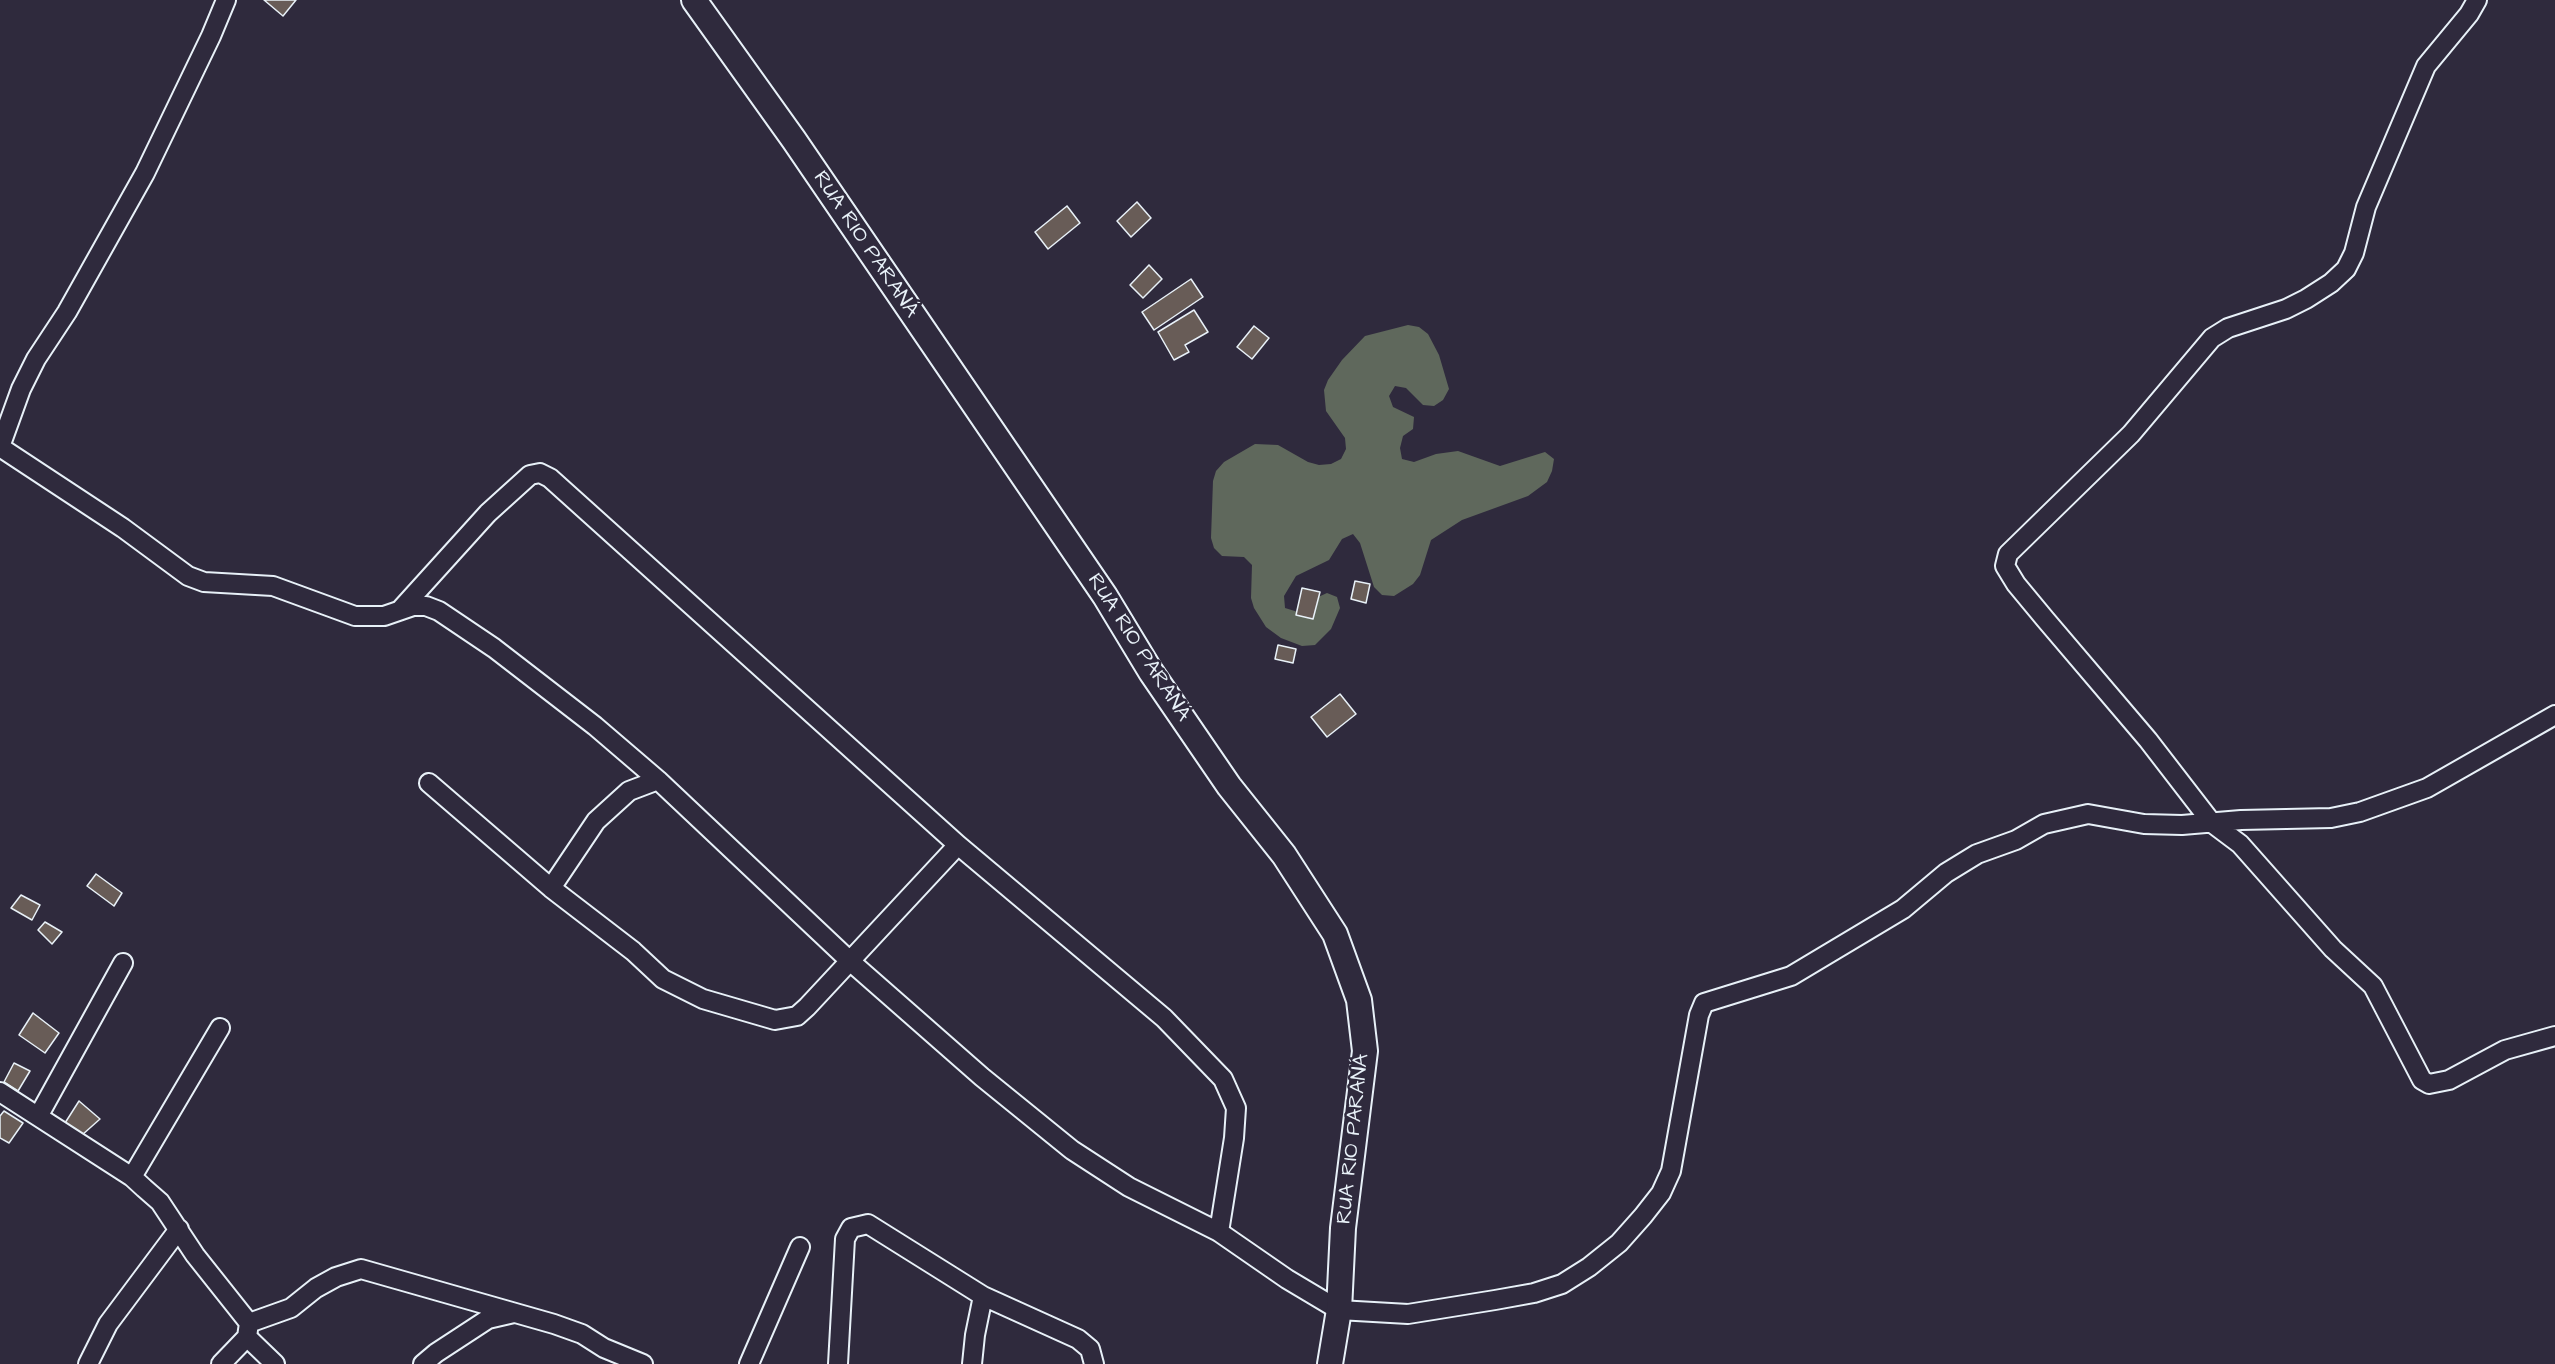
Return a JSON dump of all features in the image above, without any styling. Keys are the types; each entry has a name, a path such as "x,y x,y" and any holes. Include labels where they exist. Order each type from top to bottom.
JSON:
{"street":[{"path":"226,0 145,173 67,312 36,359 21,389 0,447 123,528 188,576 204,582 273,586 355,616 384,616 402,608 426,606 448,617 494,648 596,726 658,780 851,962 982,1077 1072,1150 1129,1187 1219,1232 1339,1310 1408,1314 1534,1293 1562,1284 1589,1267 1619,1243 1661,1193 1671,1171 1699,1015 1708,1001 1791,976 1903,909 1946,873 1977,854 2016,840 2043,824 2088,814 2144,824 2182,825 2268,818 2331,818 2382,806 2452,775 2555,715"},
{"name":"RUA RIO PARANÁ","path":"694,0 794,140 1105,596 1151,672 1229,786 1284,855 1335,934 1359,1000 1365,1051 1343,1228 1339,1310 1330,1364"},
{"path":"2477,0 2469,14 2426,66 2370,197 2354,253 2346,269 2331,283 2306,299 2286,309 2228,328 2212,338 2131,434 2008,554 2006,566 2016,584 2080,663 2148,740 2212,823 2240,844 2333,949 2373,986 2422,1080 2429,1084 2449,1080 2505,1050 2555,1036"},
{"path":"402,608 488,513 530,475 544,474 564,489 704,619 958,845 1164,1018 1222,1079 1236,1108 1234,1138 1219,1232"},
{"path":"551,888 596,821 629,791 658,780"},
{"path":"429,783 551,888 633,951 663,979 703,999 775,1020 797,1016 851,962 958,845"},
{"path":"39,1116 123,963"},
{"path":"132,1177 220,1028"},
{"path":"0,1092 132,1177 160,1202 248,1330 275,1364"},
{"path":"838,1364 845,1239 851,1228 868,1224 983,1296 1078,1339 1090,1349 1094,1364"},
{"path":"88,1364 108,1324 179,1229"},
{"path":"749,1364 800,1247"},
{"path":"221,1364 248,1330 291,1308 316,1288 336,1277 361,1269 517,1312 582,1334 602,1356 643,1364"},
{"path":"972,1364 983,1296"},
{"path":"423,1364 488,1319 517,1312"}],"green space":[{"path":"1408,325 1419,327 1428,334 1439,355 1449,389 1443,400 1434,406 1423,405 1406,388 1395,386 1389,396 1393,407 1414,417 1413,429 1403,436 1400,448 1402,459 1414,462 1436,454 1458,451 1500,466 1545,452 1554,459 1552,471 1547,482 1528,496 1462,520 1431,540 1420,575 1413,584 1394,596 1382,595 1374,587 1360,543 1353,534 1342,539 1329,560 1296,576 1284,596 1285,608 1298,612 1316,598 1327,593 1337,597 1340,608 1331,629 1315,645 1302,646 1281,638 1266,627 1254,608 1251,598 1252,565 1244,557 1222,556 1214,548 1211,538 1213,481 1216,471 1224,462 1255,444 1278,445 1308,462 1319,465 1331,464 1341,459 1346,449 1345,438 1326,411 1324,390 1328,380 1342,360 1365,336"}],"building":[{"path":"264,0 296,0 283,16"},
{"path":"1137,202 1151,218 1131,237 1117,221"},
{"path":"1067,206 1080,223 1048,249 1035,232"},
{"path":"1149,265 1162,279 1143,298 1130,285"},
{"path":"1191,279 1203,297 1154,330 1142,312"},
{"path":"1194,310 1208,332 1185,345 1189,352 1174,360 1158,332"},
{"path":"1254,326 1269,338 1252,359 1237,347"},
{"path":"1355,581 1370,584 1366,603 1351,599"},
{"path":"1302,588 1320,592 1313,619 1296,615"},
{"path":"1278,645 1296,649 1293,663 1275,659"},
{"path":"1340,694 1356,714 1327,737 1311,717"},
{"path":"96,874 122,893 114,906 87,886"},
{"path":"21,895 40,905 32,920 11,908"},
{"path":"45,922 62,932 52,944 38,930"},
{"path":"33,1013 59,1033 45,1053 19,1035"},
{"path":"14,1063 30,1071 18,1091 4,1082"},
{"path":"79,1101 100,1119 82,1135 65,1123"},
{"path":"4,1111 23,1123 9,1143 0,1138 0,1116"}]}
